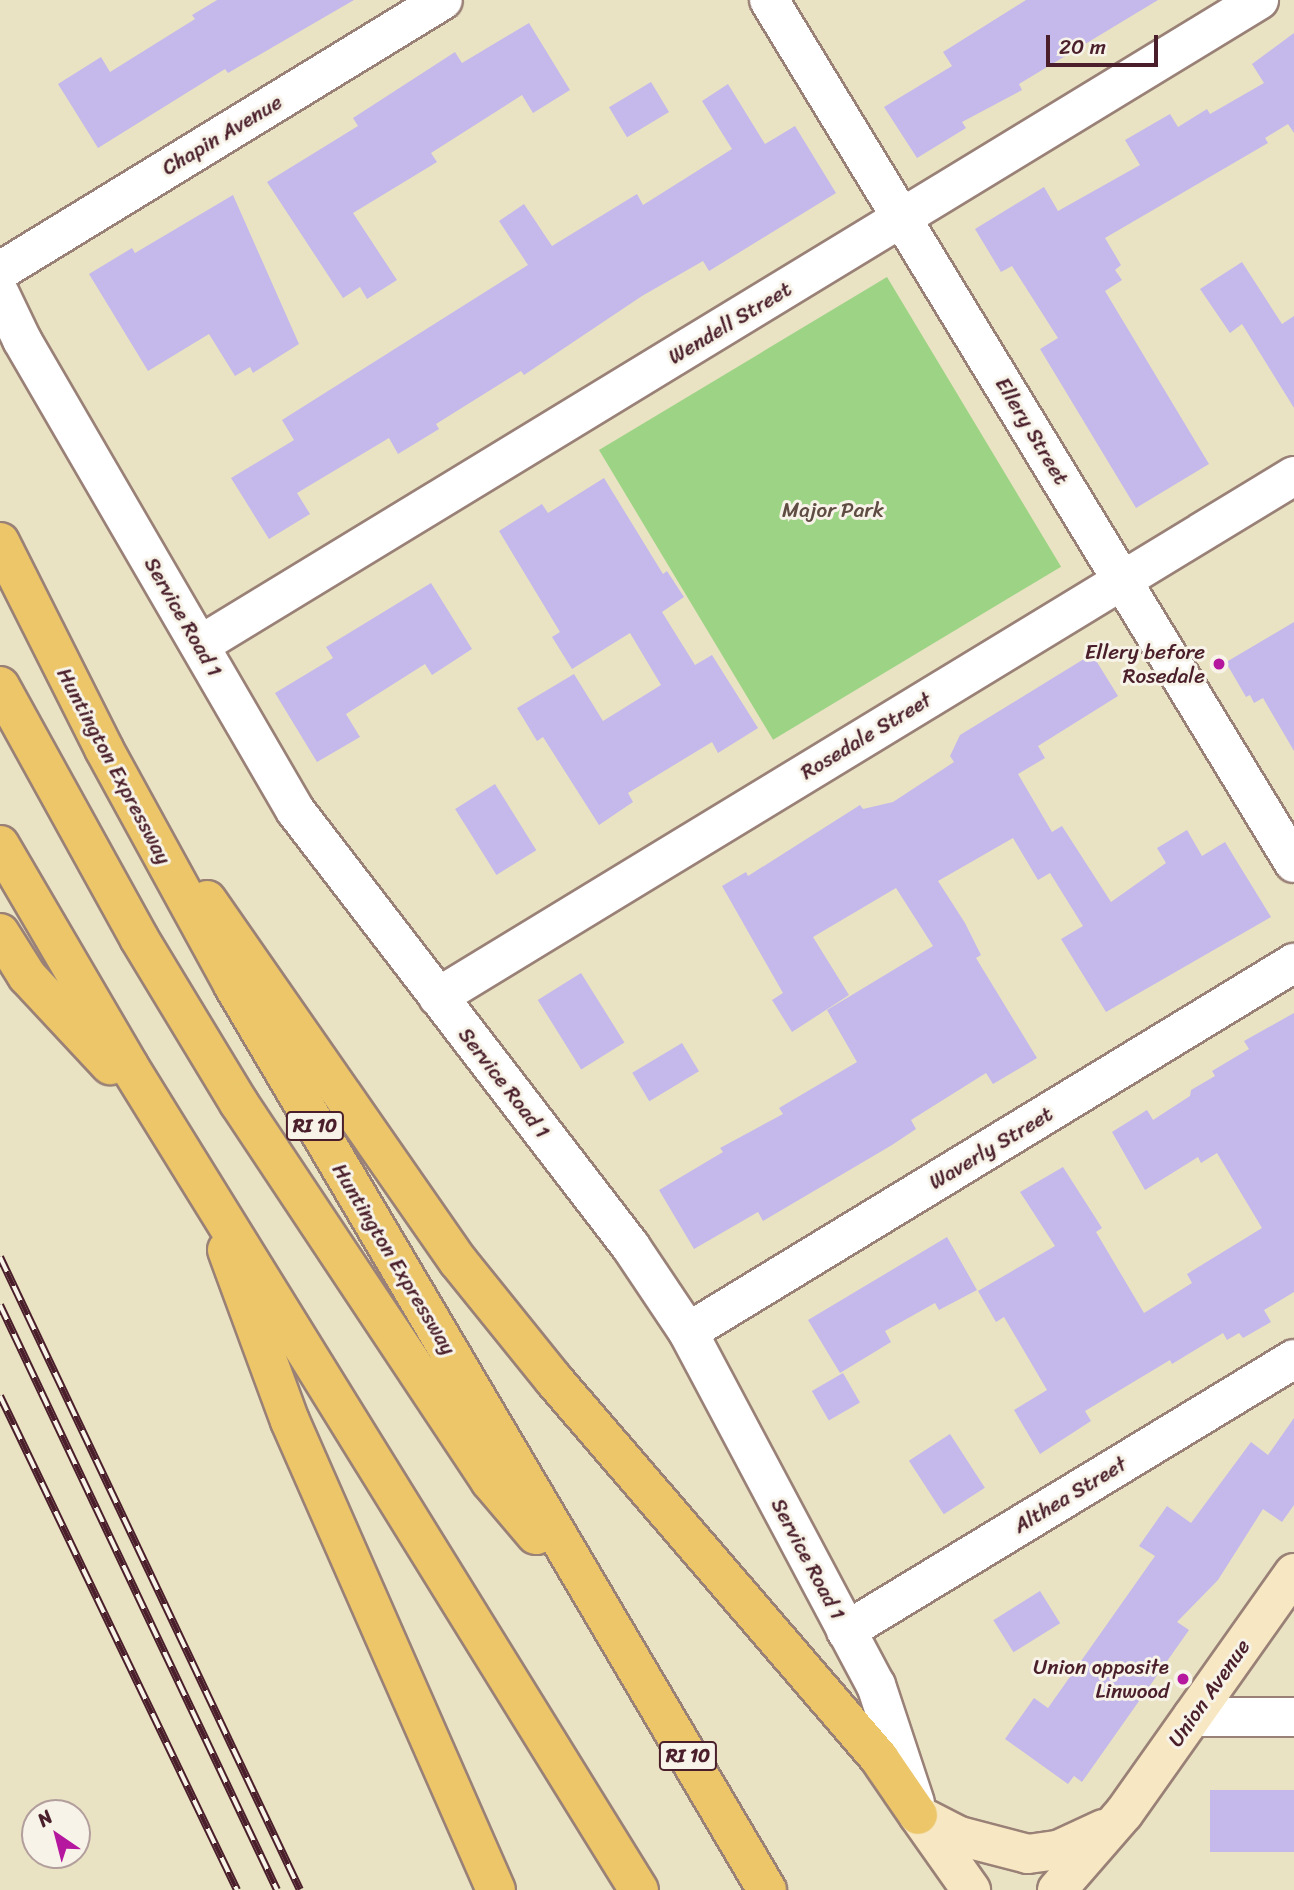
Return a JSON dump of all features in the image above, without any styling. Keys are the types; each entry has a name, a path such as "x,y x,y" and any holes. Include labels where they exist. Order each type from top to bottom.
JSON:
{"highway":[{"name":"Huntington Expressway","path":"0,542 135,808 301,1102 767,1890"},
{"path":"0,686 139,938 239,1103 490,1480 609,1622"},
{"path":"135,808 246,950 352,1112 458,1261 554,1380 879,1758 918,1815"},
{"path":"0,845 165,1124 639,1890"},
{"path":"0,933 27,976 165,1124"},
{"path":"202,1182 290,1421 496,1890"}],"main road":[{"name":"Union Avenue","path":"1057,1890 1124,1813 1294,1573"},
{"path":"918,1815 959,1836 1028,1854 1073,1844 1124,1813"},
{"name":"Union Avenue","path":"1081,1890 1124,1813"},
{"name":"Service Road 1","path":"918,1815 971,1890"}],"street":[{"name":"Chapin Avenue","path":"0,271 443,0"},
{"name":"Ellery Street","path":"769,0 1294,863"},
{"name":"Wendell Street","path":"200,645 1259,0"},
{"name":"Service Road 1","path":"0,294 295,810 631,1247 688,1332 884,1704 918,1815"},
{"name":"Rosedale Street","path":"438,997 1294,476"},
{"name":"Waverly Street","path":"688,1332 1294,963"},
{"name":"Althea Street","path":"846,1631 1294,1359"},
{"path":"1192,1717 1294,1717"}],"green space":[{"name":"Major Park","path":"887,277 1061,567 773,740 599,450"}],"building":[{"path":"217,0 354,0 228,73 225,69 98,148 58,84 101,57 110,72 195,19 192,15"},
{"path":"1026,0 1158,0 1019,84 1022,90 962,122 966,128 917,158 884,107 952,66 943,52"},
{"path":"529,23 570,90 533,113 522,95 431,153 437,162 353,213 397,280 367,299 360,287 343,298 267,182 358,126 353,118 455,52 462,63"},
{"path":"1294,33 1294,133 1288,124 1265,138 1268,143 1105,238 1121,265 1115,270 1122,280 1105,291 1209,464 1136,508 1040,349 1058,338 1012,266 1001,272 975,229 1044,187 1058,211 1140,165 1125,140 1170,114 1178,127 1207,109 1210,114 1264,83 1252,64"},
{"path":"651,82 669,112 627,137 609,107"},
{"path":"728,84 765,144 795,126 836,193 709,271 703,261 642,296 524,375 521,371 436,424 439,429 398,454 389,438 297,493 310,514 269,539 231,478 294,440 282,420 528,265 499,221 524,204 552,246 637,194 643,205 732,149 702,101"},
{"path":"233,195 299,344 253,373 250,367 235,376 209,334 148,371 89,274 132,248 135,253"},
{"path":"1242,262 1282,324 1294,316 1294,408 1242,324 1230,333 1200,289"},
{"path":"604,478 663,574 667,571 684,597 662,612 695,665 712,655 758,728 718,753 712,742 628,793 633,802 599,825 543,737 537,741 517,708 574,674 603,721 661,685 630,633 572,669 552,637 560,632 499,531 542,504 548,513"},
{"path":"431,583 472,649 432,675 425,664 346,714 360,737 317,762 275,693 333,658 326,647"},
{"path":"1294,622 1294,751 1263,698 1254,703 1250,695 1246,697 1228,666 1228,661"},
{"path":"1092,654 1118,696 1038,746 1045,758 1018,774 1052,832 1062,826 1111,902 1166,863 1157,848 1187,830 1202,856 1225,842 1271,917 1106,1012 1061,939 1083,926 1050,873 1038,880 1013,838 938,881 965,923 981,955 976,958 1037,1058 993,1084 986,1073 911,1120 916,1129 892,1145 763,1221 758,1212 694,1249 659,1190 723,1152 720,1148 783,1114 779,1108 857,1062 827,1010 933,946 896,888 813,937 849,995 792,1032 772,1000 783,993 722,886 746,872 748,876 860,805 863,809 893,802 954,762 950,756 960,735"},
{"path":"495,784 536,850 496,875 455,809"},
{"path":"581,973 624,1043 581,1070 538,1000"},
{"path":"1294,1013 1294,1292 1264,1310 1271,1322 1243,1338 1239,1333 1227,1340 1223,1333 1172,1364 1170,1360 1085,1411 1091,1421 1040,1454 1014,1410 1047,1390 1004,1317 996,1322 978,1291 1055,1246 1020,1192 1063,1167 1102,1228 1096,1232 1144,1313 1192,1283 1187,1274 1262,1228 1217,1153 1201,1163 1198,1157 1145,1190 1112,1132 1147,1110 1153,1120 1190,1096 1191,1090 1215,1076 1212,1071 1249,1049 1244,1041"},
{"path":"682,1043 699,1071 649,1101 632,1073"},
{"path":"947,1237 977,1290 939,1310 935,1303 885,1331 891,1342 840,1373 808,1320"},
{"path":"843,1373 860,1402 829,1420 812,1391"},
{"path":"1294,1418 1294,1505 1282,1522 1263,1509 1218,1580 1177,1622 1189,1630 1082,1782 1074,1776 1068,1784 1005,1739 1034,1698 1048,1708 1155,1556 1139,1546 1167,1506 1191,1523 1251,1442 1268,1455"},
{"path":"950,1434 985,1488 944,1514 909,1461"},
{"path":"1040,1591 1060,1623 1013,1652 993,1620"},
{"path":"1210,1790 1294,1790 1294,1852 1210,1852"}],"railway":[{"path":"0,1257 300,1890"},
{"path":"0,1305 277,1890"},
{"path":"0,1396 237,1890"}],"place":[{"name":"Ellery before Rosedale","path":"1219,664"},
{"name":"Union opposite Linwood","path":"1183,1679"}]}
